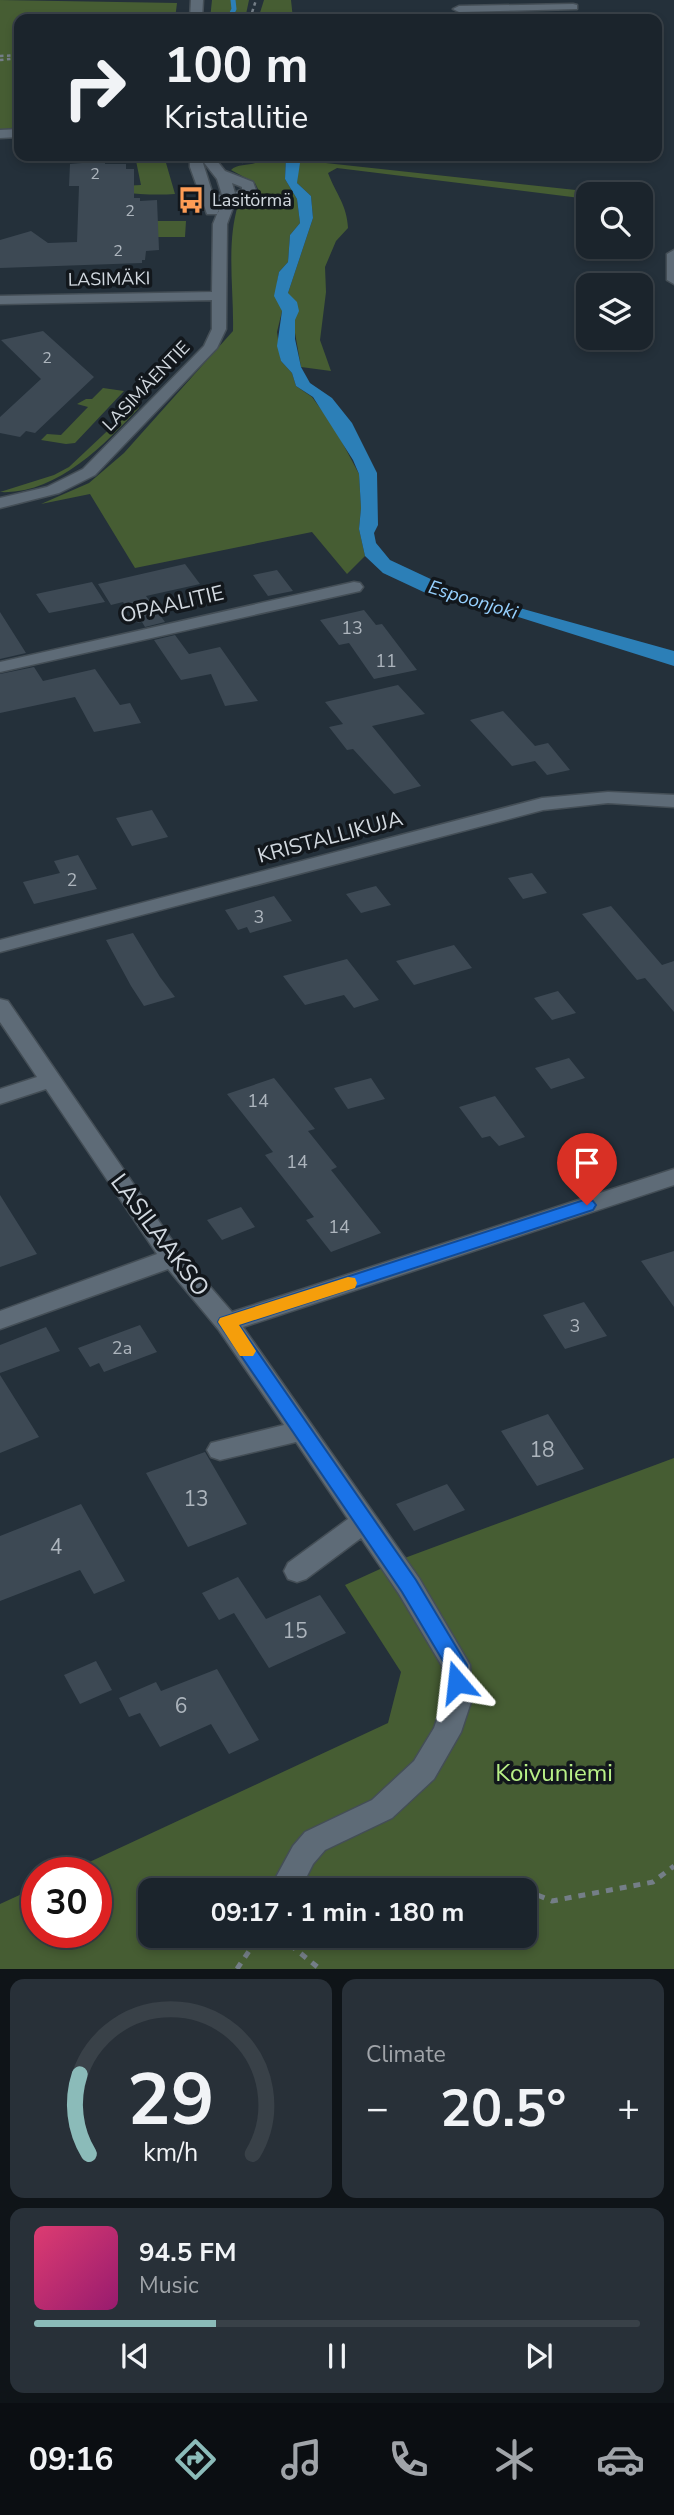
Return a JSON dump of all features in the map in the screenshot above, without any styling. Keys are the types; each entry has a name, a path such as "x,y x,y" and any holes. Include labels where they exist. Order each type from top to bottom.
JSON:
{"street":[{"path":"459,9 573,7"},
{"name":"LASIMÄENTIE","path":"196,161 215,218 220,224"},
{"name":"LASIMÄENTIE","path":"0,503 28,498 73,481 103,460 210,348 219,329 220,224 229,211 229,189 210,161"},
{"name":"LASIMÄENTIE","path":"221,174 243,181 249,187 243,195 229,199"},
{"path":"209,199 229,199"},
{"path":"674,254 674,280"},
{"name":"LASIMÄKI","path":"0,300 219,296"},
{"name":"OPAALITIE","path":"0,667 354,587"},
{"name":"KRISTALLIKUJA","path":"0,946 542,804 576,798 613,796 674,800"},
{"name":"LASILAAKSO","path":"0,1006 172,1258 227,1322 409,1586 456,1665 458,1699 447,1732 424,1770 382,1809 315,1841 303,1855 291,1878"},
{"path":"0,1097 50,1080"},
{"path":"227,1322 674,1177"},
{"path":"0,1320 172,1258"},
{"path":"220,1450 301,1431"},
{"path":"297,1572 364,1522"}],"path":[{"path":"537,1895 552,1901 653,1882 674,1866"},
{"path":"237,1969 250,1948"},
{"path":"294,1948 320,1969"}],"green space":[{"path":"0,0 177,3 176,14 14,14 14,131 0,132"},
{"path":"212,0 249,0 246,14 211,14"},
{"path":"264,0 291,0 292,14 260,14"},
{"path":"136,161 165,161 175,194 141,194 85,188 141,185"},
{"path":"286,161 285,179 297,199 300,223 290,235 288,262 279,272 277,283 282,311 277,332 281,361 292,373 296,386 312,397 334,427 359,474 359,529 365,556 347,574 312,532 135,568 90,494 41,504 89,483 124,453 233,331 231,252 234,220 238,205 259,191 255,183 231,170 257,162"},
{"path":"298,161 576,190 576,198 337,168 328,173 343,206 348,228 336,241 325,267 326,292 320,340 331,371 301,367 288,293 313,218 311,196 297,183"},
{"path":"157,221 186,221 185,237 156,237"},
{"path":"103,388 124,391 75,443 41,440 47,434 61,435 88,407 77,404 92,399"},
{"path":"137,403 139,408 77,465 40,485 21,491 0,492 54,475 69,467"},
{"name":"Koivuniemi","path":"674,1458 674,1969 0,1969 0,1904 21,1894 21,1948 112,1948 112,1857 100,1857 388,1723 401,1672 345,1585 402,1559"}],"water":[{"name":"Espoonjoki","path":"286,161 299,161 297,183 311,196 313,218 288,293 297,302 299,311 295,320 295,339 301,367 310,383 332,398 352,423 377,473 378,525 374,533 376,543 390,560 452,589 674,651 674,666 506,613 430,595 383,573 365,556 359,529 359,474 313,397 296,386 292,373 281,361 277,346 282,311 274,296 279,272 288,262 290,235 300,223 297,199 285,179"}],"building":[{"path":"105,161 105,164 126,164 126,169 134,169 134,198 140,198 140,201 157,200 159,250 146,251 142,263 0,268 0,240 31,231 48,243 77,242 79,186 69,186 70,164"},
{"path":"43,331 94,377 35,433 26,431 20,437 0,433 0,417 41,379 1,340"},
{"path":"185,564 200,584 146,596 165,622 145,627 142,622 138,623 123,602 111,605 98,584"},
{"path":"277,570 293,591 268,596 253,575"},
{"path":"92,582 105,602 49,613 36,594"},
{"path":"364,610 376,625 382,624 417,670 374,679 349,643 339,645 320,620"},
{"path":"0,612 26,653 0,659"},
{"path":"175,635 189,654 220,647 258,701 225,706 211,674 181,680 154,640"},
{"path":"34,667 43,681 95,669 120,705 130,703 141,723 94,732 75,697 0,713 0,674"},
{"path":"398,685 425,714 372,726 421,786 394,794 353,749 347,750 329,727 343,724 325,702"},
{"path":"503,711 535,746 548,743 570,770 547,775 535,761 512,766 470,720"},
{"path":"152,810 168,837 132,846 116,818"},
{"path":"78,855 97,889 34,904 23,882 60,873 54,861"},
{"path":"532,873 547,893 523,899 508,878"},
{"path":"376,886 391,905 361,913 346,894"},
{"path":"274,896 292,921 250,933 247,927 238,930 225,910"},
{"path":"611,906 662,965 674,961 674,1012 645,978 637,980 582,914"},
{"path":"133,933 175,997 144,1006 106,940"},
{"path":"454,945 472,968 414,985 396,961"},
{"path":"347,959 379,1000 354,1008 344,995 305,1005 283,976"},
{"path":"558,991 576,1013 552,1020 534,998"},
{"path":"569,1058 585,1078 551,1089 535,1068"},
{"path":"274,1078 315,1129 308,1131 337,1167 331,1170 381,1233 331,1252 306,1220 314,1217 265,1155 273,1152 227,1094"},
{"path":"371,1078 385,1099 348,1109 334,1088"},
{"path":"495,1096 525,1137 499,1146 490,1136 482,1138 459,1107"},
{"path":"0,1195 37,1254 0,1267"},
{"path":"241,1207 255,1227 222,1240 207,1220"},
{"path":"674,1251 674,1307 641,1261"},
{"path":"584,1302 607,1336 565,1349 543,1315"},
{"path":"140,1325 157,1352 104,1372 99,1363 90,1367 78,1348"},
{"path":"46,1327 60,1351 0,1373 0,1345"},
{"path":"0,1375 39,1437 0,1453"},
{"path":"548,1414 584,1469 537,1486 501,1431"},
{"path":"205,1452 247,1524 188,1547 146,1473"},
{"path":"447,1484 465,1510 414,1531 396,1504"},
{"path":"81,1504 125,1581 94,1594 80,1570 0,1601 0,1536"},
{"path":"238,1577 266,1619 320,1595 346,1633 269,1668 234,1613 219,1620 202,1593"},
{"path":"96,1661 112,1690 80,1704 64,1675"},
{"path":"217,1669 259,1740 229,1754 211,1724 160,1747 140,1713 129,1717 119,1698 156,1682 161,1691"}],"waterway":[{"path":"232,14 233,0"}],"slow traffic":[{"path":"246,1351 227,1322 348,1283"}],"place":[{"name":"Lasitörmä","path":"191,200"}],"route":[{"path":"457,1682 456,1665 409,1586 227,1322 587,1205"}]}
